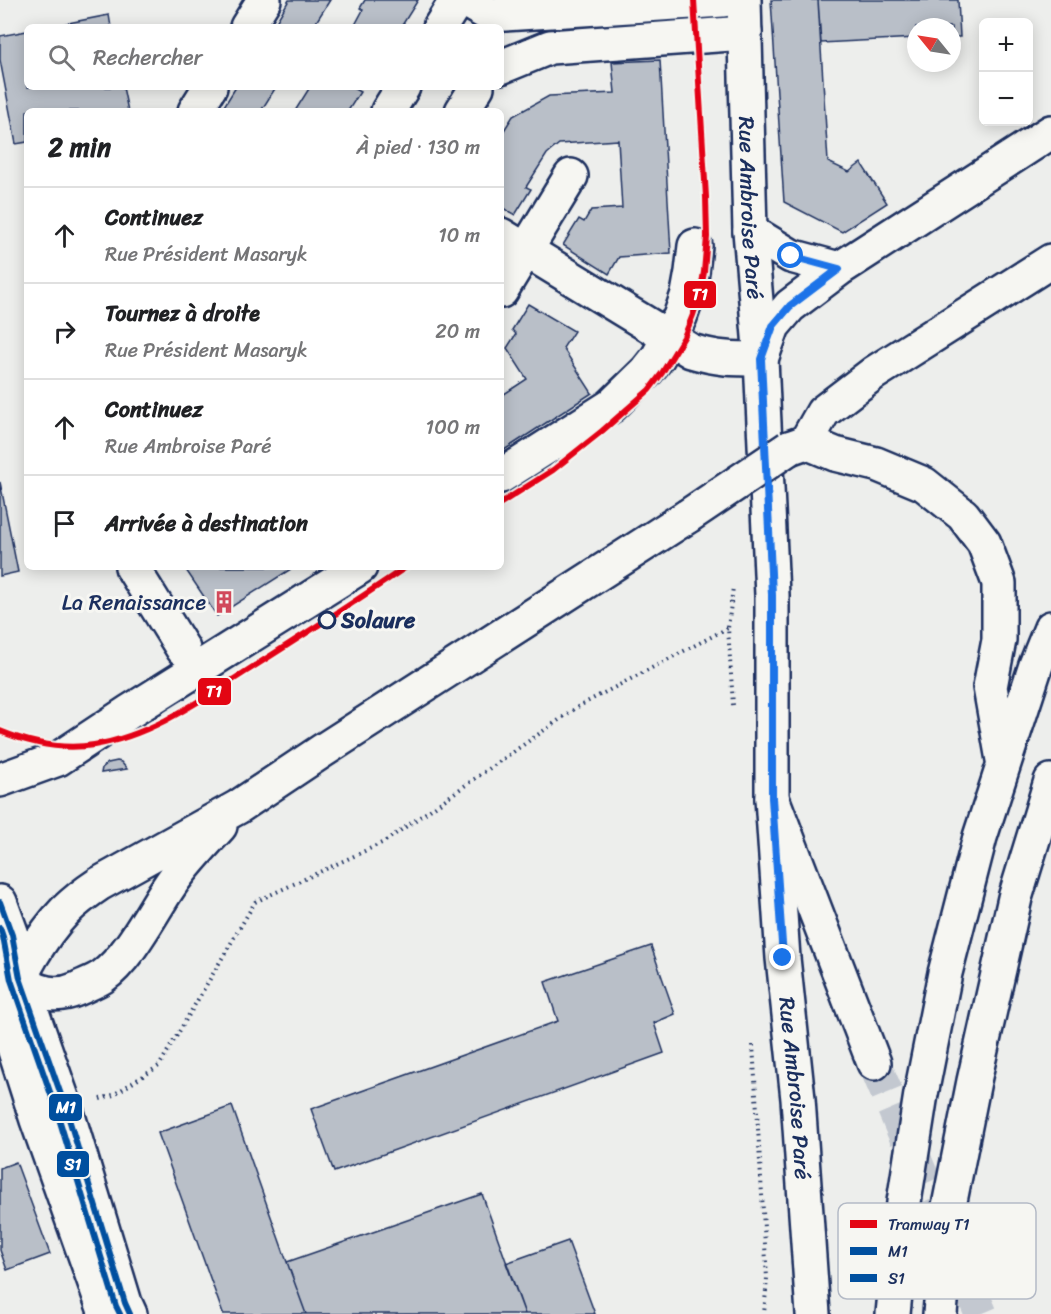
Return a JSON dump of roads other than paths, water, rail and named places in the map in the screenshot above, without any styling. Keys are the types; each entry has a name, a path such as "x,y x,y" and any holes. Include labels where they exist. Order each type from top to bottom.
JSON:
{"main road":[{"path":"249,24 264,0"},
{"path":"442,24 457,0"},
{"path":"464,0 490,15 723,0"},
{"name":"Rue Ambroise Paré","path":"744,0 750,231 761,359 772,595 772,798 783,958 798,1099 813,1314"},
{"path":"504,66 549,47 745,33"},
{"path":"197,108 208,90"},
{"path":"390,108 401,90"},
{"path":"464,108 475,90"},
{"path":"514,242 691,351 727,359 761,359 773,326 790,306 839,269 1051,132"},
{"path":"504,280 514,242 571,176"},
{"path":"750,231 791,256 839,269"},
{"path":"504,474 610,406 646,372 658,357 680,317 688,294 695,246"},
{"path":"105,1314 4,1020 8,1018 10,1006 26,965 66,910 99,884 238,807 797,445 824,412 874,373 1051,261"},
{"path":"797,445 876,464 924,484 963,515 984,543 999,583 999,640 990,687 1003,765"},
{"path":"134,570 183,649"},
{"path":"0,780 58,759 355,570"},
{"path":"904,1203 926,1072 948,962 980,837 1036,665 1051,628"},
{"path":"950,1203 1015,898 1051,781"},
{"path":"772,798 874,1063"},
{"path":"0,951 20,978 41,992 61,994 100,978 124,954 185,866 238,807"},
{"path":"1015,898 1051,855"},
{"path":"0,902 12,934 20,978 66,1109 130,1314"},
{"path":"893,1314 894,1299"},
{"path":"940,1314 941,1299"}],"tunnel":[{"path":"874,1063 934,1203"},
{"path":"975,1299 981,1314"}],"tram line":[{"name":"T1","path":"504,501 553,470 649,390 684,337 693,315 704,272 707,237 694,0"},
{"name":"T1","path":"0,731 34,742 70,747 115,741 135,734 209,695 401,570"}],"place":[{"name":"La Renaissance","path":"224,602"},
{"name":"Solaure","path":"327,620"}]}
